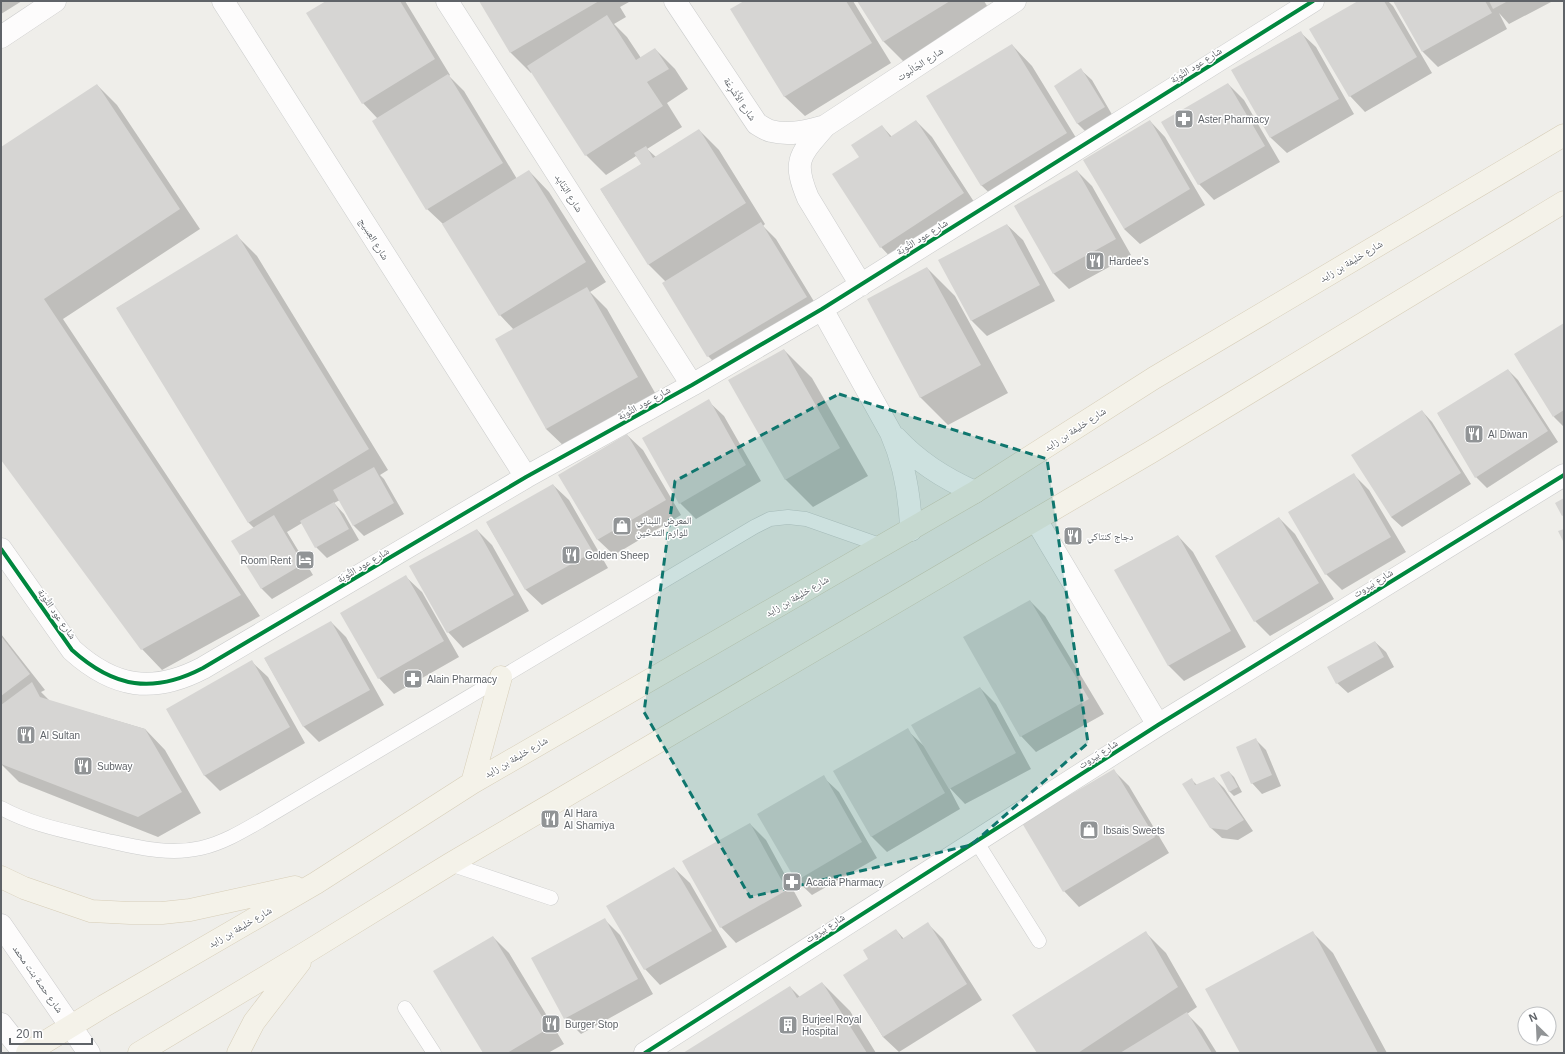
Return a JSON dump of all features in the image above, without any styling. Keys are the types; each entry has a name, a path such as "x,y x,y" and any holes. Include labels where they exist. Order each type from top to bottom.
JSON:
{"main road":[{"name":"شارع خليفة بن زايد","path":"27,1053 316,883 472,783 975,492 1154,378 1564,134"},
{"path":"139,1053 450,864 1151,452 1564,202"},
{"path":"472,783 501,677"},
{"path":"1,877 24,888 91,911 130,913 162,913 190,910 316,883"},
{"path":"238,1053 254,1022 307,952"}],"street":[{"path":"1,37 55,1"},
{"name":"شارع العِسِيج","path":"223,1 526,477"},
{"name":"شارع البَنَايِد","path":"447,1 692,385"},
{"name":"شارع الأَشْرِعَة","path":"675,1 757,124 770,131 787,133 804,132 825,126"},
{"name":"شارع الجَالْبوت","path":"825,126 1015,1"},
{"name":"شارع عود التُّوبَة","path":"1,549 72,650 87,663 104,674 122,680 143,684 164,683 184,678 526,477 692,385 822,309 1313,1"},
{"path":"825,126 803,151 799,167 802,183 808,198 861,285"},
{"path":"822,309 891,433 903,464 908,490 911,530"},
{"path":"891,433 915,457 938,474 975,492"},
{"name":"شارع بَيروت","path":"644,1053 1158,725 1564,476"},
{"path":"1036,520 1158,725"},
{"name":"شارع حصة بنت محمد","path":"1,925 89,1053"},
{"path":"1,1024 24,1053"}],"lane":[{"path":"1,808 13,815 47,827 157,851 179,851 202,848 221,841 262,820 754,527 770,519 788,517 806,519 883,546"},
{"path":"976,841 1039,941"},
{"path":"450,864 551,898"},
{"path":"405,1008 434,1053"}],"highlighted area":[{"path":"839,394 1047,459 1088,743 971,845 750,897 644,712 675,481"}],"building":[{"path":"326,1 400,1 435,59 362,104 306,13"},
{"path":"479,1 599,1 510,53"},
{"path":"744,1 846,1 872,43 784,97 730,9"},
{"path":"857,1 950,1 883,42"},
{"path":"1358,1 1384,1 1417,57 1349,97 1309,29"},
{"path":"1393,1 1485,1 1492,13 1422,52"},
{"path":"1489,1 1508,1 1493,9"},
{"path":"607,15 636,60 655,48 669,69 647,82 663,106 585,156 527,66"},
{"path":"1301,31 1339,99 1270,138 1231,70"},
{"path":"1012,44 1067,133 981,186 926,96"},
{"path":"1081,68 1105,107 1077,124 1054,86"},
{"path":"448,74 503,163 426,210 372,121"},
{"path":"1228,83 1265,146 1198,185 1161,122"},
{"path":"97,84 180,209 44,299 241,595 141,650 1,460 1,147"},
{"path":"916,120 964,193 880,248 832,174 859,157 851,145 882,125 890,137"},
{"path":"1150,120 1190,189 1124,229 1083,160"},
{"path":"699,129 746,203 648,265 600,189 641,164 634,153 646,146 653,158"},
{"path":"529,170 586,262 499,316 442,224"},
{"path":"1077,170 1116,239 1053,274 1014,206"},
{"path":"761,222 807,297 707,357 662,283"},
{"path":"1007,224 1040,285 971,321 938,260"},
{"path":"237,234 369,449 248,523 116,308"},
{"path":"927,267 981,365 920,398 867,299"},
{"path":"587,287 638,377 546,429 495,339"},
{"path":"1564,323 1564,410 1553,417 1514,354"},
{"path":"784,349 840,448 785,480 728,380"},
{"path":"1508,369 1548,431 1475,478 1437,413"},
{"path":"709,399 746,465 679,504 642,438"},
{"path":"1422,410 1461,473 1391,517 1351,455"},
{"path":"627,434 666,500 597,540 558,475"},
{"path":"374,467 394,503 353,526 333,490"},
{"path":"1354,473 1391,537 1325,575 1288,512"},
{"path":"553,484 593,552 525,590 486,522"},
{"path":"1564,498 1564,515 1562,516 1555,503"},
{"path":"334,502 349,529 315,548 300,521"},
{"path":"274,515 303,564 261,589 231,541"},
{"path":"1279,517 1319,583 1254,622 1215,556"},
{"path":"477,529 514,595 447,633 409,566"},
{"path":"1564,529 1564,543 1558,531"},
{"path":"1178,535 1231,631 1168,666 1114,570"},
{"path":"406,575 444,641 378,679 340,613"},
{"path":"1030,600 1089,699 1020,737 963,637"},
{"path":"331,621 370,690 303,727 264,658"},
{"path":"1,636 30,674 1,696"},
{"path":"1375,641 1384,657 1336,684 1327,667"},
{"path":"252,660 290,727 204,776 166,709"},
{"path":"32,682 40,697 145,729 182,792 138,817 1,764 1,705"},
{"path":"980,687 1016,753 949,789 911,725"},
{"path":"908,728 945,793 871,837 833,771"},
{"path":"1256,738 1272,775 1251,784 1236,747"},
{"name":"Ibsais Sweets","path":"1114,769 1155,837 1063,892 1022,823"},
{"path":"1229,771 1238,787 1229,792 1220,775"},
{"path":"824,775 862,842 796,881 757,814"},
{"path":"1214,777 1244,820 1227,830 1210,828 1182,784 1192,778 1195,785"},
{"path":"750,823 787,890 720,928 682,861"},
{"path":"674,867 712,931 644,970 606,906"},
{"path":"605,918 638,979 564,1019 531,958"},
{"path":"928,922 967,984 883,1037 843,975 868,959 863,950 896,929 902,939"},
{"path":"1146,931 1178,987 1078,1053 1037,1053 1012,1015"},
{"path":"1313,931 1378,1053 1240,1053 1205,989"},
{"path":"493,936 549,1028 507,1053 483,1053 433,971"},
{"name":"Burjeel Royal Hospital","path":"822,982 867,1053 683,1053 790,986 797,998"},
{"path":"1187,1012 1212,1053 1120,1053"}],"cycle path":[{"path":"1,549 72,650 88,663 119,679 134,683 151,684 167,682 185,676 203,668 526,477 692,385 822,309 1313,1"},
{"path":"645,1053 1158,725 1564,475"}],"place":[{"name":"Aster Pharmacy","path":"1184,119"},
{"name":"Hardee's","path":"1095,261"},
{"name":"Al Diwan","path":"1474,434"},
{"name":"المعرض اللبناني للوازم التدخين","path":"622,526"},
{"name":"دجاج كنتاكي","path":"1073,536"},
{"name":"Golden Sheep","path":"571,555"},
{"name":"Room Rent","path":"305,560"},
{"name":"Alain Pharmacy","path":"413,679"},
{"name":"Al Sultan","path":"26,735"},
{"name":"Subway","path":"83,766"},
{"name":"Al Hara Al Shamiya","path":"550,819"},
{"name":"Ibsais Sweets","path":"1089,830"},
{"name":"Acacia Pharmacy","path":"792,882"},
{"name":"Burger Stop","path":"551,1024"},
{"name":"Burjeel Royal Hospital","path":"788,1025"}]}
